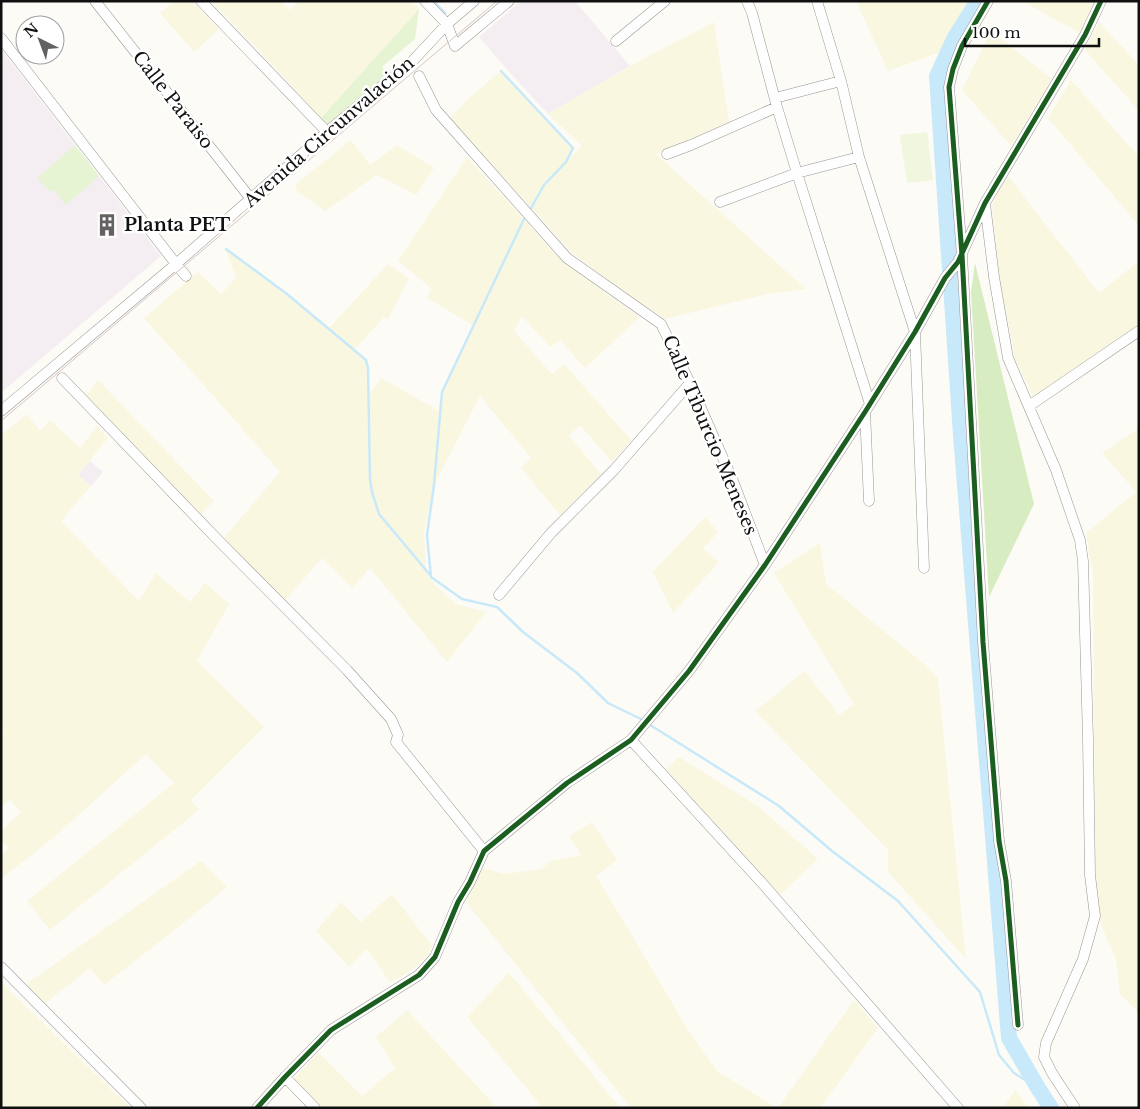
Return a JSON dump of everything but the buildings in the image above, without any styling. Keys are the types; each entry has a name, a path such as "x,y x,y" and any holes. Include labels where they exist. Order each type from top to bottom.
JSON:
{"street":[{"name":"Calle Paraiso","path":"94,1 250,199"},
{"path":"201,1 327,132"},
{"path":"425,1 447,24 454,46 509,1"},
{"name":"Avenida Circunvalación","path":"1,411 176,264 327,132 407,67 447,24 474,1"},
{"path":"616,41 665,1"},
{"path":"747,1 752,12 797,174 868,408 869,501"},
{"path":"817,1 841,80 859,157 915,332 924,568"},
{"path":"988,1 962,46 953,69 949,88 982,634 999,841 1006,882 1018,1025"},
{"path":"257,1108 331,1030 419,975 435,957 458,902 470,882 484,851 567,783 631,740 689,671 765,565 868,408 915,332 945,278 960,258 985,203 1085,35 1101,1"},
{"path":"1,38 186,276"},
{"name":"Calle Tiburcio Meneses","path":"419,76 436,110 567,258 661,324 690,383 733,480 765,565"},
{"path":"667,154 691,145 776,102 841,80"},
{"path":"720,202 797,174 859,157"},
{"path":"985,203 994,277 1008,358 1056,470 1080,540 1083,562 1090,875 1095,916 1083,959 1046,1043 1044,1057 1075,1108"},
{"path":"1029,406 1139,331"},
{"path":"62,378 217,539 347,670 391,719 398,735 396,742 484,851"},
{"path":"499,595 551,533 614,470 690,383"},
{"path":"631,740 769,891 958,1108"},
{"path":"1,967 141,1108"},
{"path":"285,1077 315,1108"}],"shaded area":[{"path":"174,1 192,1 219,29 194,52 160,13"},
{"path":"211,1 281,1 290,10 298,1 412,1 419,9 321,118"},
{"path":"521,1 575,1 630,66 548,114 479,37"},
{"path":"856,1 971,1 954,27 946,50 888,71"},
{"path":"1022,1 1094,1 1080,33"},
{"path":"714,22 729,122 656,154 806,289 767,294 665,319 631,297 571,252 450,118 467,100 501,71 573,148 567,160 582,146 548,114 630,66"},
{"path":"1099,22 1139,65 1139,111 1085,50"},
{"path":"991,31 1052,79 1011,146 962,90"},
{"path":"1,49 161,256 1,393"},
{"path":"1071,80 1139,157 1139,226 1048,118"},
{"path":"351,140 370,165 397,145 434,168 416,195 377,175 325,211 297,191 295,185"},
{"path":"467,157 556,255 640,317 585,368 560,340 550,347 522,316 514,331 552,374 564,364 631,440 612,462 580,425 569,436 601,474 560,515 521,468 531,458 480,396 434,485 424,533 425,570 435,585 456,604 486,612 447,662 370,568 352,588 322,558 283,603 222,540 280,472 144,318 198,272 221,294 236,278 226,249 329,328 388,264 409,278 388,320 384,317 355,349 366,360 368,368 368,396 381,378 439,411 442,392 474,326 427,298 431,288 398,261"},
{"path":"1007,175 1099,293 1139,261 1139,325 1033,397 1015,359 998,270 992,205"},
{"path":"98,380 214,501 201,514 86,396"},
{"path":"27,414 40,431 50,420 80,448 97,426 108,438 78,475 91,486 61,521 139,601 156,573 190,602 205,583 229,604 197,661 264,727 191,800 199,810 50,930 27,901 174,783 146,754 53,838 1,879 1,855 9,848 1,840 1,831 21,812 10,800 1,807 1,734 4,731 1,728 1,435"},
{"path":"1139,428 1139,1013 1120,994 1116,960 1101,925 1095,863 1093,575 1086,533 1136,492 1102,453"},
{"path":"90,461 103,472 91,486 78,475"},
{"path":"705,517 718,532 703,549 719,562 673,613 653,572"},
{"path":"820,543 826,584 923,663 938,678 966,959 888,872 888,850 755,711 805,671 839,715 854,704 774,573"},
{"path":"679,757 759,807 818,859 780,895 666,769"},
{"path":"592,822 617,860 596,876 688,1030 717,1071 777,1108 631,1108 466,902 482,868 505,874 542,869 550,861 581,855 569,836"},
{"path":"201,861 227,887 104,985 90,968 45,1003 26,984"},
{"path":"392,894 432,946 428,955 408,973 390,982 367,949 349,967 316,931 341,902 361,922"},
{"path":"509,973 620,1108 543,1108 467,1017"},
{"path":"1,982 130,1108 1,1108"},
{"path":"854,1000 878,1028 820,1108 778,1108"},
{"path":"407,1010 497,1108 320,1108 293,1080 318,1052 362,1096 395,1068 376,1037"},
{"path":"1015,1090 1029,1108 1003,1108"}],"green space":[{"path":"419,9 415,39 382,67 388,75 329,126 321,118"},
{"path":"927,132 933,180 907,183 900,135"},
{"path":"75,145 99,176 66,205 54,190 50,192 37,178"},
{"path":"975,263 1034,504 989,597 971,292"}],"waterway":[{"path":"433,1 445,13"},
{"path":"978,1 955,37 937,76 961,435 1009,1038 1051,1108"},
{"path":"501,71 573,148 566,162 544,185 530,210"},
{"path":"524,219 442,392 434,485 427,535 431,577 462,599 497,607 523,632 577,673 608,703 643,720"},
{"path":"226,249 287,294 366,360 368,368 370,479 372,492 379,514 431,576"},
{"path":"647,723 779,806 832,851 898,901 980,992 999,1055 1014,1073 1038,1088"}],"tram line":[{"path":"1,421 497,1"}],"cycle path":[{"path":"988,1 962,46 953,69 949,87 962,255 983,642 999,841 1006,881 1018,1025"},
{"path":"257,1108 331,1030 419,975 435,957 458,902 470,882 484,851 567,783 631,740 689,671 765,565 915,332 945,278 958,262 985,203 1085,35 1101,1"}],"place":[{"name":"Planta PET","path":"107,225"}]}
